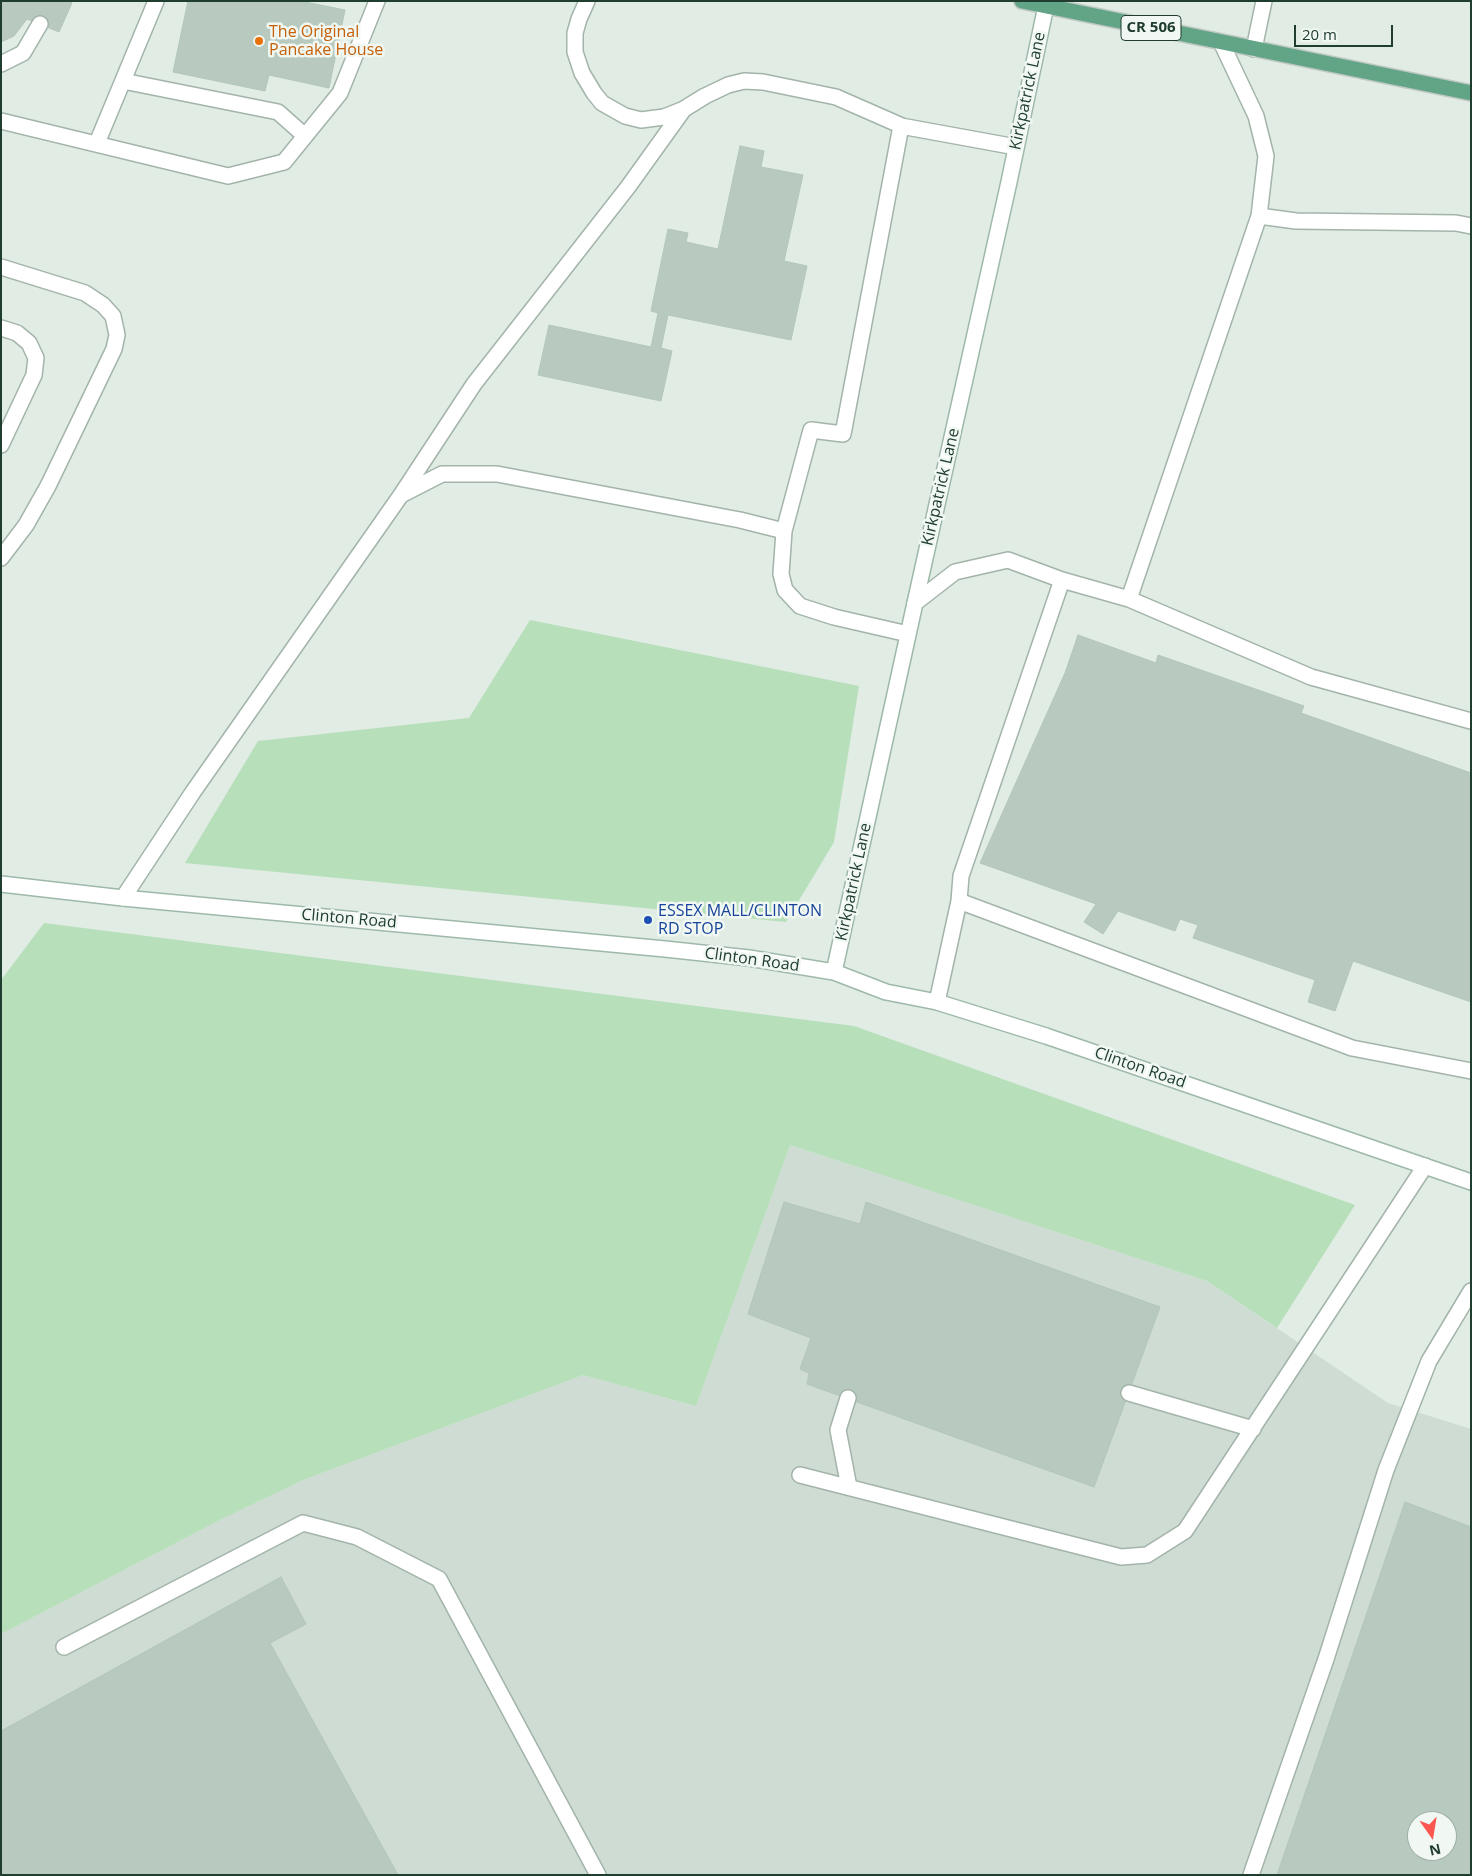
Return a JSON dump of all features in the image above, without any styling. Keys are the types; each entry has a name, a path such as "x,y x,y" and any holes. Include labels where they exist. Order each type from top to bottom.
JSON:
{"main road":[{"name":"CR 506","path":"1022,1 1046,4 1471,93"}],"street":[{"path":"97,143 156,1"},
{"path":"1,121 228,176 284,162 340,93 377,1"},
{"path":"587,1 577,26 575,52 582,73 594,94 602,103 620,114 641,120 664,118 684,110 705,96 728,85 744,82 763,82 836,97 902,126 1016,147"},
{"path":"1254,49 1264,1"},
{"name":"Kirkpatrick Lane","path":"834,972 1046,4"},
{"path":"1,64 23,53 40,24"},
{"path":"1129,599 1258,216 1266,156 1256,116 1221,42"},
{"path":"123,82 278,112 305,136"},
{"path":"122,898 193,792 401,495 474,384 628,187 684,110"},
{"path":"902,126 843,434 812,430 784,531 781,574 785,590 800,606 834,617 908,634"},
{"path":"1258,216 1296,222 1456,222 1471,226"},
{"path":"1,266 85,293 103,305 113,316 116,335 114,349 48,486 26,525 1,558"},
{"path":"1,328 17,333 29,343 36,358 34,375 1,445"},
{"path":"401,495 442,474 497,474 740,520 784,531"},
{"path":"915,602 955,572 1008,560 1062,580 1129,599 1311,678 1471,721"},
{"path":"937,1002 960,901 962,876 1062,580"},
{"name":"Clinton Road","path":"1,884 122,898 665,949 750,958 834,972 886,992 937,1002 1046,1036 1471,1182"},
{"path":"960,901 1352,1048 1471,1071"},
{"path":"800,1475 1121,1557 1147,1555 1185,1531 1425,1166"},
{"path":"1250,1875 1326,1659 1386,1470 1429,1362 1471,1291"},
{"path":"1129,1393 1253,1429"},
{"path":"848,1398 838,1430 849,1487"},
{"path":"64,1647 303,1523 358,1537 439,1579 598,1875"}],"shaded area":[{"path":"790,1145 1207,1281 1388,1403 1471,1429 1471,1875 1,1875 1,1634 220,1520 303,1480 583,1375 696,1406"}],"green space":[{"path":"530,620 859,686 834,842 786,922 185,863 258,741 469,718"},
{"path":"44,923 854,1026 1355,1205 1277,1328 1207,1281 790,1145 696,1406 583,1375 303,1480 220,1520 1,1634 1,980"}],"building":[{"path":"1,1 68,1 72,3 59,32 27,19 14,36 1,42"},
{"name":"The Original Pancake House","path":"188,1 300,1 345,10 329,88 269,75 265,91 173,72"},
{"path":"740,146 764,151 761,167 803,175 784,261 807,266 791,340 668,315 661,348 672,351 661,401 538,375 549,325 651,347 658,313 651,311 668,229 688,233 686,242 718,249"},
{"path":"1078,635 1156,663 1158,655 1304,706 1301,713 1471,773 1471,1002 1353,961 1335,1011 1308,1002 1315,980 1193,938 1198,925 1180,919 1175,931 1118,911 1103,934 1084,922 1096,904 980,863 1065,673"},
{"path":"784,1202 860,1224 866,1202 1160,1307 1094,1487 807,1384 809,1373 800,1369 811,1338 748,1314"},
{"path":"1405,1502 1471,1527 1471,1875 1277,1875"},
{"path":"281,1577 306,1624 270,1643 398,1875 1,1875 1,1731"}],"place":[{"name":"The Original Pancake House","path":"259,41"},
{"name":"ESSEX MALL/CLINTON RD STOP","path":"648,920"}]}
